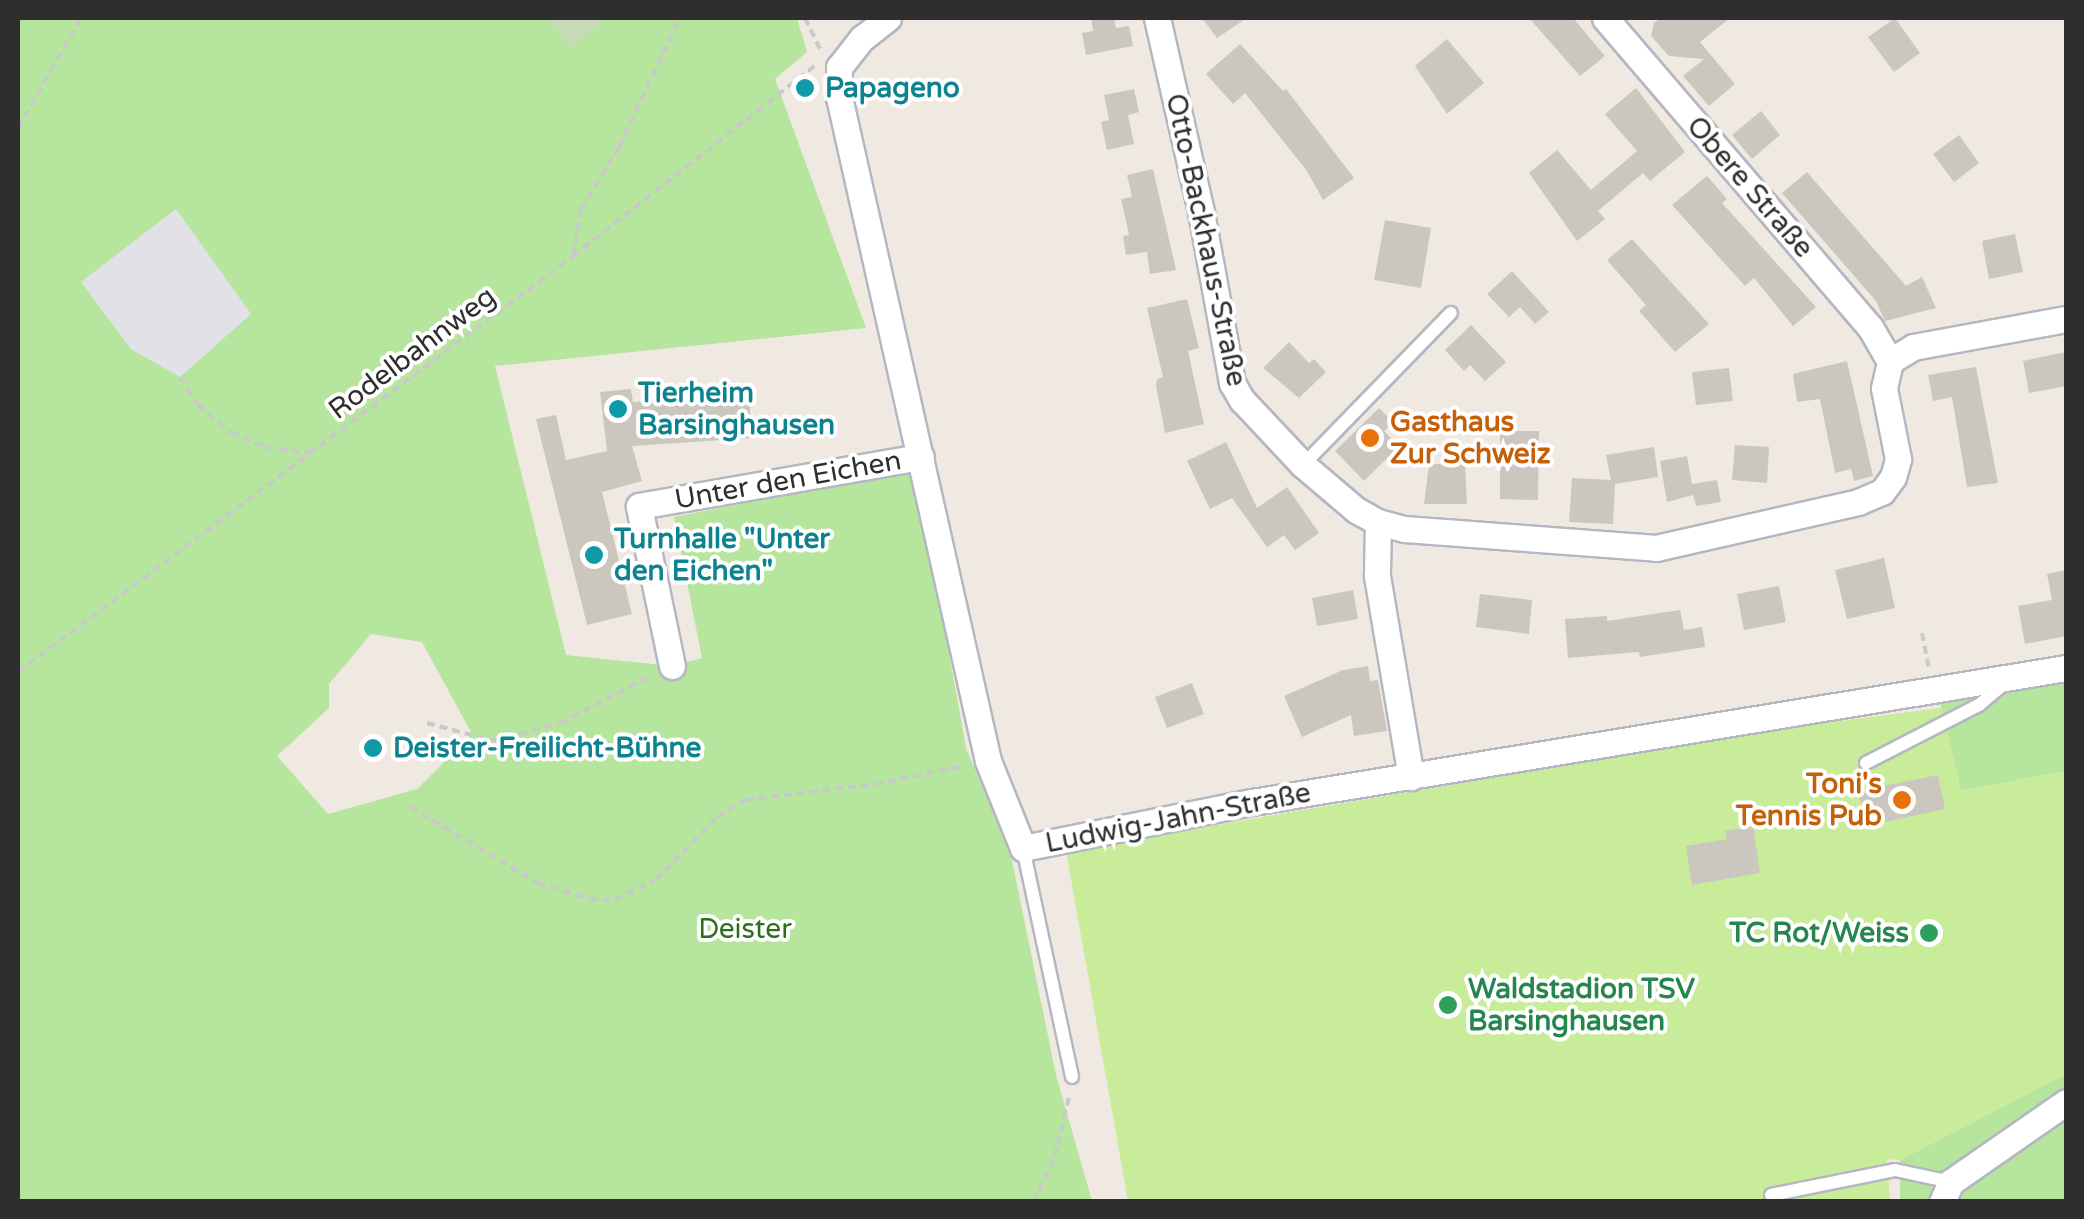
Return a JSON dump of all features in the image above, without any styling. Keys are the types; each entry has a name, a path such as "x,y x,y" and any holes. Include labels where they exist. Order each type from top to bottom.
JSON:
{"street":[{"path":"832,62 888,18"},
{"name":"Otto-Backhaus-Straße","path":"1158,18 1201,212 1232,383 1242,400 1303,465 1356,510 1378,522 1405,529 1656,548 1858,502 1882,492 1894,477 1898,458 1884,388 1890,361"},
{"name":"Obere Straße","path":"1605,18 1870,327 1890,361"},
{"name":"Ludwig-Jahn-Straße","path":"832,62 863,220 921,457 988,760 1023,848 1252,802 2066,668"},
{"path":"1890,361 1913,347 2066,319"},
{"name":"Unter den Eichen","path":"672,666 639,506 921,457"},
{"path":"1378,522 1377,576 1411,777"},
{"path":"1947,1192 2066,1102"}],"lane":[{"path":"1303,465 1451,313"},
{"path":"1866,762 1979,705 2011,676"},
{"path":"1023,848 1072,1077"},
{"path":"1771,1194 1895,1170 1947,1192"}],"path":[{"path":"18,128 81,18"},
{"path":"573,256 581,209 628,129 680,18"},
{"path":"805,18 832,62"},
{"name":"Rodelbahnweg","path":"18,672 832,62"},
{"path":"180,377 198,405 231,433 266,447 312,453"},
{"path":"1922,633 1933,689"},
{"path":"427,723 494,742 560,723 672,666"},
{"path":"410,806 538,883 590,899 616,899 656,880 717,818 744,800 876,784 988,760"},
{"path":"1036,1200 1055,1156 1072,1077"}],"shaded area":[{"path":"176,209 252,315 180,377 131,349 81,282"}],"green space":[{"name":"Deister","path":"18,18 797,18 807,52 775,79 866,328 495,366 566,655 672,666 702,658 674,517 916,469 966,748 1010,851 1056,1075 1092,1201 18,1201","holes":["176,209 251,314 180,377 131,349 81,282","371,634 422,642 472,734 417,789 328,814 277,756 329,708 329,684"]},
{"path":"546,18 607,18 572,47"},
{"path":"2066,678 2066,771 1961,791 1939,699"},
{"name":"Waldstadion TSV Barsinghausen","path":"1941,708 1961,791 2066,771 2066,1074 1900,1160 1887,1159 1890,1201 1128,1201 1066,851 1762,731"},
{"path":"2066,1074 2066,1201 1900,1201 1900,1160"}],"building":[{"path":"1091,18 1114,18 1116,28 1129,26 1133,46 1086,55 1082,33 1093,31"},
{"path":"1202,18 1247,18 1217,38"},
{"path":"1529,18 1573,18 1605,56 1580,76"},
{"path":"1661,18 1730,18 1700,42 1735,84 1709,106 1683,76 1704,59 1669,56 1651,36 1654,23"},
{"path":"1895,18 1920,53 1894,72 1868,37"},
{"path":"1447,39 1484,83 1447,114 1415,66"},
{"path":"1240,44 1283,91 1286,89 1354,178 1323,200 1307,171 1245,93 1233,104 1206,74"},
{"path":"1636,88 1685,152 1650,181 1643,173 1598,211 1605,219 1577,241 1529,173 1557,150 1591,190 1637,151 1605,114"},
{"path":"1134,89 1139,112 1128,115 1134,144 1107,150 1101,122 1109,120 1104,95"},
{"path":"1761,111 1780,135 1752,159 1732,135"},
{"path":"1959,135 1979,163 1954,182 1933,154"},
{"path":"1153,169 1176,270 1150,274 1147,252 1126,255 1123,236 1129,235 1121,199 1132,197 1127,175"},
{"path":"1807,172 1906,286 1922,277 1936,308 1885,321 1876,301 1782,193"},
{"path":"1707,176 1727,199 1722,203 1816,307 1793,326 1754,278 1745,286 1672,205"},
{"path":"1385,220 1431,228 1421,288 1374,280"},
{"path":"2015,234 2023,272 1989,279 1982,241"},
{"path":"1632,239 1709,324 1675,352 1639,311 1646,305 1607,260"},
{"path":"1512,271 1549,312 1535,324 1520,307 1509,317 1487,294"},
{"path":"1187,299 1199,348 1188,351 1204,424 1165,433 1156,386 1157,379 1163,377 1147,308"},
{"path":"1471,325 1506,362 1485,381 1470,365 1464,371 1445,350"},
{"path":"1289,342 1309,363 1314,359 1326,372 1299,398 1263,368"},
{"path":"2066,352 2066,386 2029,393 2023,361"},
{"path":"1847,361 1873,476 1854,481 1851,469 1835,473 1820,399 1797,402 1793,374"},
{"path":"1976,367 1998,483 1967,487 1952,397 1933,401 1928,375"},
{"path":"1729,368 1733,401 1696,405 1692,372"},
{"path":"631,389 633,402 749,394 752,438 632,446 642,481 602,492 632,614 587,625 536,419 556,415 566,460 607,451 600,392"},
{"name":"Gasthaus Zur Schweiz","path":"1379,408 1393,422 1384,431 1399,446 1364,481 1335,451"},
{"path":"1500,431 1539,431 1538,500 1500,499"},
{"path":"1226,442 1257,508 1287,487 1319,533 1295,550 1284,535 1267,547 1232,498 1210,509 1187,461"},
{"path":"1735,445 1769,447 1767,483 1732,480"},
{"path":"1654,447 1658,477 1615,484 1613,524 1569,522 1572,478 1611,480 1606,455"},
{"path":"1687,456 1692,484 1717,480 1721,502 1696,506 1693,495 1667,502 1660,461"},
{"path":"1429,464 1465,464 1467,504 1424,504"},
{"path":"1884,558 1895,608 1847,619 1835,570"},
{"path":"2066,570 2066,636 2025,644 2018,606 2052,600 2047,574"},
{"path":"1779,586 1786,622 1744,630 1737,594"},
{"path":"1353,590 1358,619 1317,626 1312,598"},
{"path":"1480,594 1532,600 1529,634 1476,627"},
{"path":"1680,610 1684,630 1702,627 1705,647 1640,657 1639,652 1568,658 1565,619 1607,616 1607,621"},
{"path":"1368,666 1370,681 1378,680 1387,731 1354,736 1351,715 1302,737 1284,696 1343,670"},
{"path":"1192,683 1204,714 1167,728 1155,697"},
{"path":"1938,775 1945,809 1866,826 1858,791"},
{"path":"1753,826 1760,873 1692,885 1686,846 1727,839 1725,831"}],"place":[{"name":"Papageno","path":"805,88"},
{"name":"Tierheim Barsinghausen","path":"618,409"},
{"name":"Gasthaus Zur Schweiz","path":"1370,438"},
{"name":"Turnhalle \"Unter den Eichen\"","path":"594,555"},
{"name":"Deister-Freilicht-Bühne","path":"373,748"},
{"name":"Toni's Tennis Pub","path":"1902,800"},
{"name":"TC Rot/Weiss","path":"1929,933"},
{"name":"Waldstadion TSV Barsinghausen","path":"1448,1005"}]}
